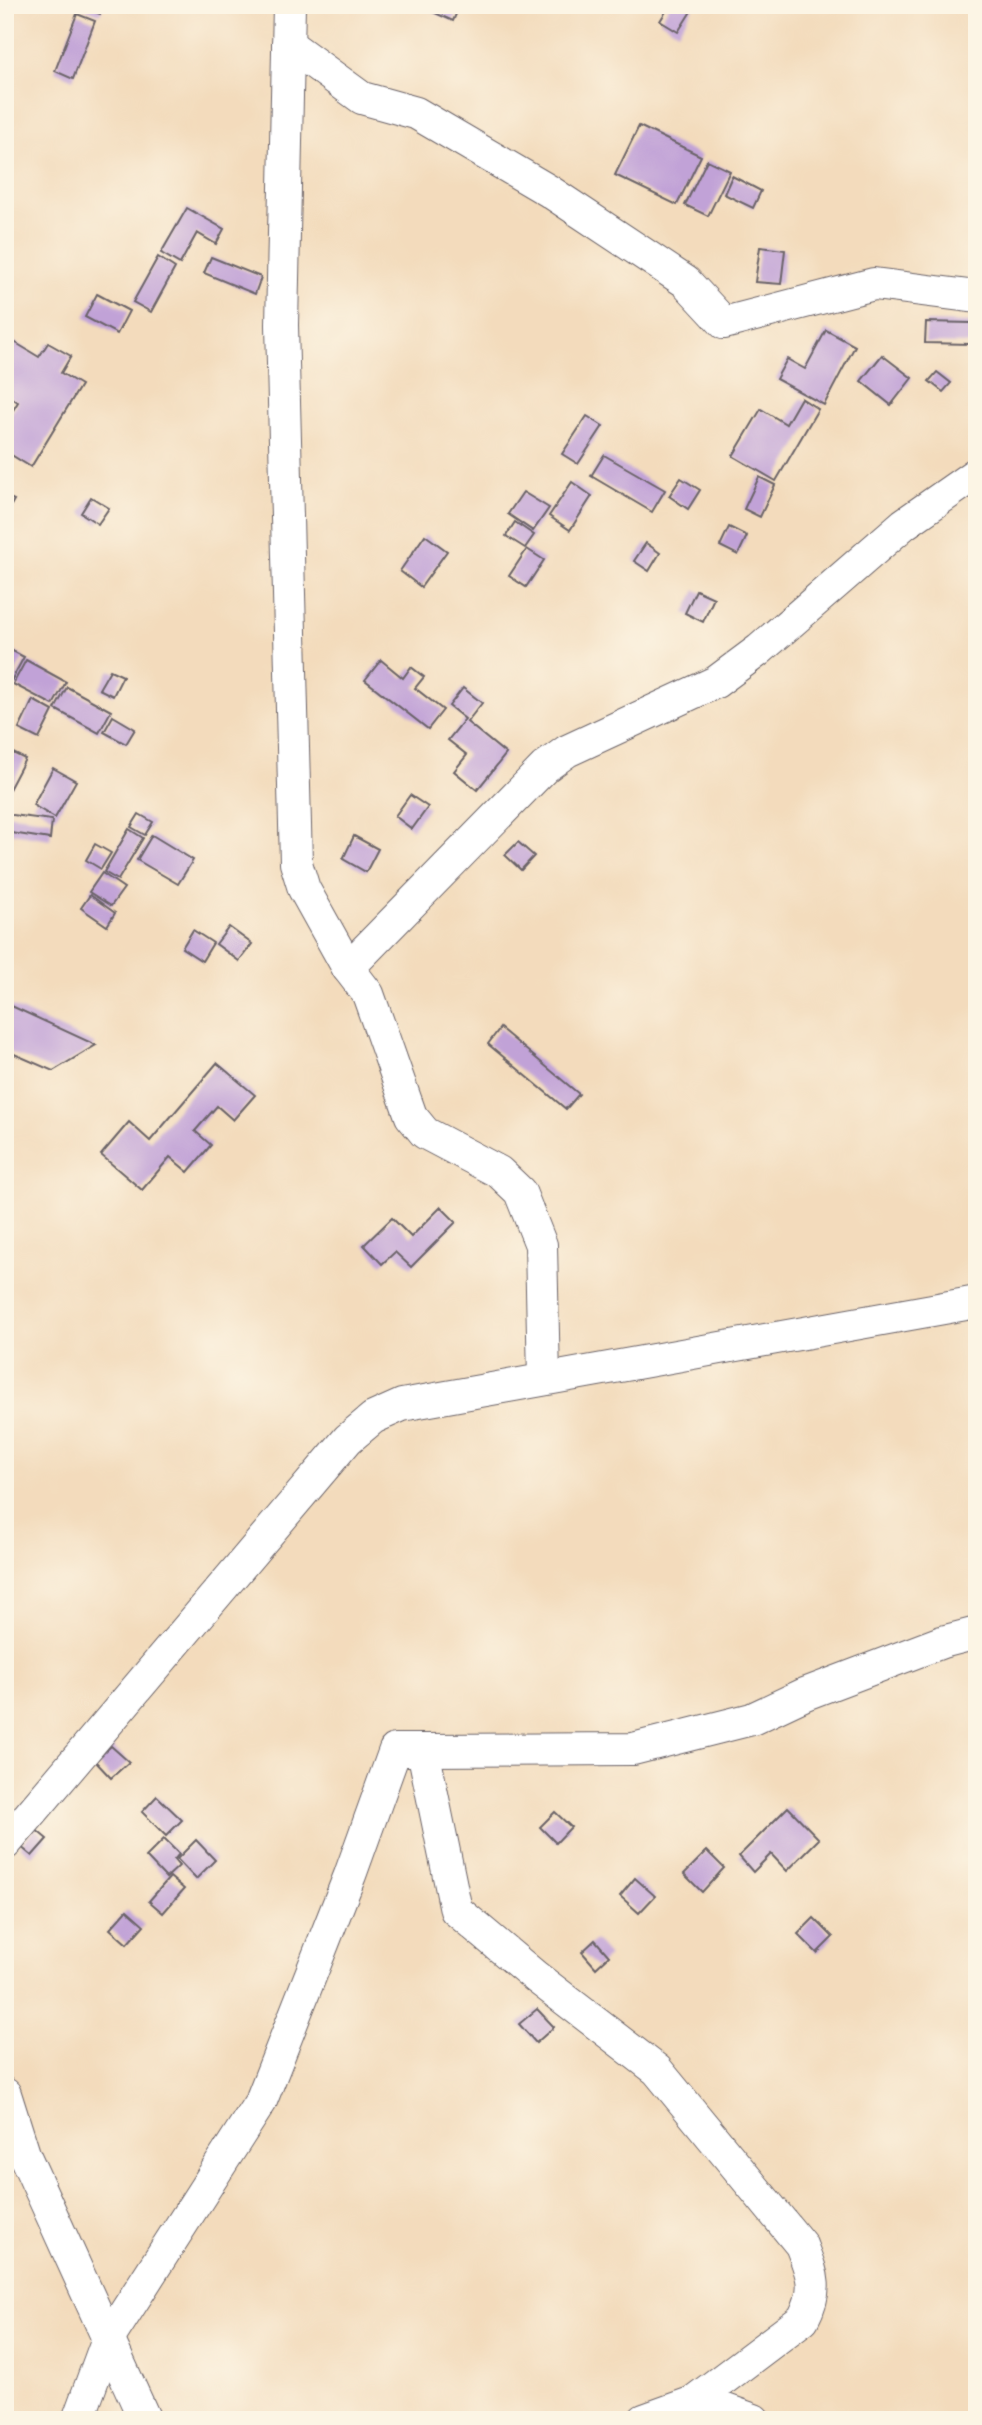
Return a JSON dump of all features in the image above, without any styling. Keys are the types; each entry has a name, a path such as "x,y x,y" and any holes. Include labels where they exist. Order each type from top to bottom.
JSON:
{"street":[{"path":"289,5 282,325 296,863 304,889 348,968 368,993 411,1116 425,1133 499,1172 520,1192 524,1200 541,1245 544,1379"},
{"path":"288,44 362,98 416,113 549,191 686,282 724,323 874,284 977,296"},
{"path":"348,968 545,767 567,751 716,682 759,650 904,524 977,473"},
{"path":"5,1844 348,1439 373,1418 402,1405 977,1302"},
{"path":"78,2420 107,2341 261,2101 351,1875 395,1750 633,1749 752,1719 805,1694 942,1642 977,1633"},
{"path":"423,1750 456,1910 536,1977 657,2070 801,2245 814,2277 813,2300 803,2319 679,2412"},
{"path":"5,2094 24,2154 145,2420"},
{"path":"644,2420 679,2412 726,2410 754,2420"}],"building":[{"path":"77,5 103,5 100,14"},
{"path":"417,5 460,5 453,21"},
{"path":"670,5 695,5 678,32 660,21"},
{"path":"77,14 95,21 73,79 55,71"},
{"path":"639,126 701,156 677,205 615,175"},
{"path":"707,160 730,171 708,216 685,205"},
{"path":"732,176 761,191 753,208 724,194"},
{"path":"187,208 224,229 216,244 197,233 180,264 161,253"},
{"path":"760,247 785,250 781,284 755,282"},
{"path":"158,257 175,268 151,312 133,302"},
{"path":"211,257 261,277 255,294 204,273"},
{"path":"97,294 129,311 117,334 85,317"},
{"path":"926,322 972,323 971,344 925,343"},
{"path":"826,330 855,346 824,405 776,379 787,359 805,369"},
{"path":"11,340 39,357 48,343 71,356 61,373 81,385 31,467 5,451 5,423 18,402 5,394 5,350"},
{"path":"882,355 912,378 891,405 861,381"},
{"path":"937,372 951,383 943,392 929,381"},
{"path":"801,398 818,409 776,481 733,456 761,409 786,424"},
{"path":"587,416 603,426 578,464 562,454"},
{"path":"604,455 665,490 652,512 591,476"},
{"path":"759,477 775,485 760,517 744,509"},
{"path":"681,478 700,490 688,509 669,496"},
{"path":"572,482 592,496 570,530 549,516"},
{"path":"523,492 549,508 533,531 508,514"},
{"path":"5,496 14,500 5,516"},
{"path":"91,497 109,508 98,524 81,513"},
{"path":"515,522 534,535 525,548 506,536"},
{"path":"729,527 747,536 738,555 720,546"},
{"path":"425,535 447,551 421,587 400,571"},
{"path":"646,543 660,553 649,571 634,561"},
{"path":"527,549 544,560 526,587 509,576"},
{"path":"696,590 714,598 703,622 685,613"},
{"path":"5,647 24,657 11,681 5,677"},
{"path":"26,660 66,682 53,705 13,684"},
{"path":"381,660 403,678 411,667 424,677 415,688 443,710 428,729 365,680"},
{"path":"110,670 123,676 113,696 99,689"},
{"path":"67,687 111,711 99,733 55,709"},
{"path":"463,688 482,703 467,722 506,754 477,790 454,771 467,755 448,740 465,719 449,706"},
{"path":"33,700 53,711 39,739 19,729"},
{"path":"113,716 135,729 126,744 104,732"},
{"path":"5,749 25,759 5,797"},
{"path":"53,768 76,781 55,818 33,805"},
{"path":"410,795 428,807 412,829 395,816"},
{"path":"5,814 52,820 50,839 5,832"},
{"path":"139,814 153,822 145,835 131,827"},
{"path":"129,829 143,838 118,880 104,872"},
{"path":"152,835 193,860 178,884 137,860"},
{"path":"354,836 378,849 366,872 343,859"},
{"path":"518,842 534,856 521,870 505,855"},
{"path":"95,844 111,853 101,869 86,860"},
{"path":"102,873 124,888 111,906 89,892"},
{"path":"90,895 115,913 107,926 81,908"},
{"path":"229,927 252,944 239,961 216,944"},
{"path":"193,930 213,943 202,961 182,948"},
{"path":"5,1003 96,1045 53,1071 5,1050"},
{"path":"500,1028 579,1094 566,1109 488,1044"},
{"path":"217,1063 255,1095 233,1120 217,1106 195,1131 211,1145 188,1172 170,1157 142,1190 101,1155 129,1122 150,1141"},
{"path":"441,1207 456,1222 411,1267 395,1252 382,1264 364,1245 392,1218 411,1237"},
{"path":"111,1746 129,1762 111,1778 95,1761"},
{"path":"157,1796 182,1820 166,1836 142,1812"},
{"path":"788,1807 819,1839 787,1871 771,1854 753,1872 739,1856"},
{"path":"555,1812 571,1827 556,1843 540,1827"},
{"path":"35,1829 47,1839 32,1856 20,1846"},
{"path":"164,1839 179,1854 174,1860 179,1866 166,1878 146,1857"},
{"path":"196,1840 215,1860 196,1879 177,1859"},
{"path":"707,1851 724,1868 702,1892 684,1874"},
{"path":"170,1877 184,1889 163,1913 149,1901"},
{"path":"635,1878 655,1896 639,1913 620,1896"},
{"path":"127,1910 144,1925 127,1944 110,1929"},
{"path":"814,1918 833,1937 817,1953 798,1934"},
{"path":"595,1940 609,1956 596,1968 582,1952"},
{"path":"537,2009 554,2027 536,2043 519,2024"}]}
